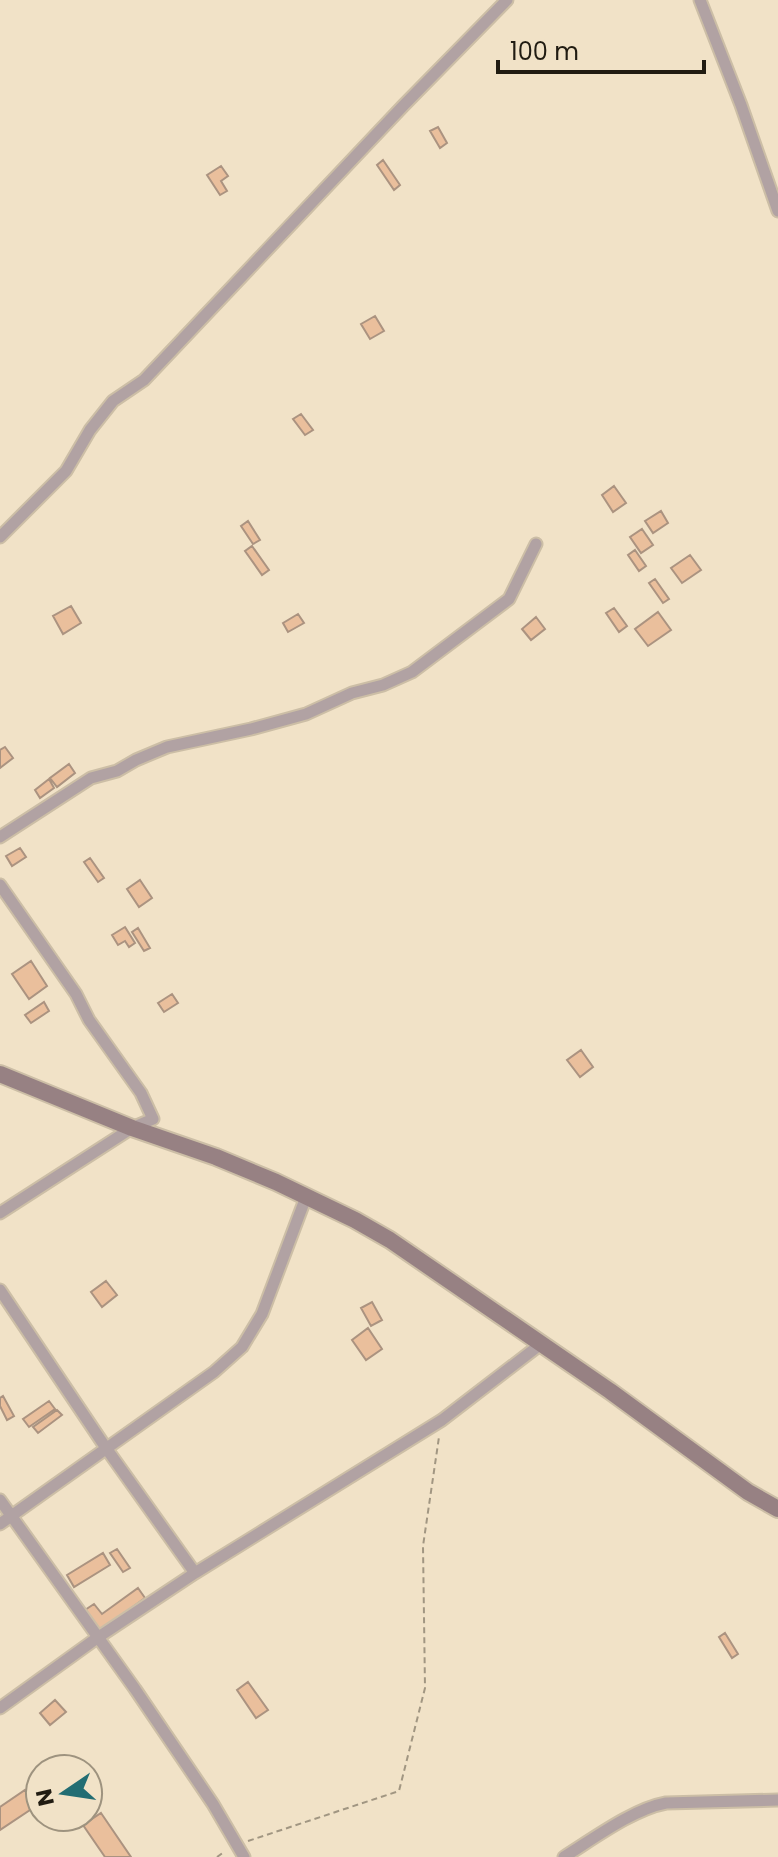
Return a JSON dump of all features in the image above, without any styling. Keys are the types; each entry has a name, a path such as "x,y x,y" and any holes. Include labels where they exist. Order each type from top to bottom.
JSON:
{"street":[{"path":"0,537 66,471 90,430 113,401 144,380 507,0"},
{"path":"700,0 778,211"},
{"path":"0,837 91,778 117,771 167,747 306,714 352,693 383,685 412,672 509,599 536,544"},
{"path":"0,885 141,1093 153,1119 132,1128 0,1213"},
{"path":"0,1074 132,1128 216,1157 355,1220 390,1240 610,1391 748,1492 778,1509"},
{"path":"0,1524 214,1372 242,1347 262,1314 306,1197"},
{"path":"0,1290 195,1573"},
{"path":"0,1708 195,1573 442,1420 541,1344"},
{"path":"0,1500 135,1689 213,1804 244,1857"},
{"path":"564,1857 653,1805 778,1800"}],"path":[{"path":"217,1857 236,1845 399,1791 425,1688 423,1546 442,1420"}],"building":[{"path":"438,127 447,143 440,148 430,131"},
{"path":"383,160 400,185 394,190 377,165"},
{"path":"221,166 228,176 221,181 227,191 220,195 207,175"},
{"path":"375,316 384,331 370,339 361,324"},
{"path":"301,414 313,430 305,435 293,419"},
{"path":"614,486 626,503 613,512 602,495"},
{"path":"661,511 668,523 653,533 645,521"},
{"path":"248,521 260,540 253,544 241,526"},
{"path":"642,529 653,545 641,553 630,537"},
{"path":"252,546 269,570 262,575 245,551"},
{"path":"635,550 646,566 639,571 628,555"},
{"path":"690,555 701,570 682,583 671,568"},
{"path":"655,579 669,599 663,603 649,583"},
{"path":"71,606 81,623 63,634 53,616"},
{"path":"614,608 627,626 619,632 606,613"},
{"path":"658,612 671,630 648,646 635,629"},
{"path":"298,614 304,623 288,632 283,623"},
{"path":"536,617 545,629 531,640 522,629"},
{"path":"5,747 13,758 0,768 0,750"},
{"path":"69,764 75,773 57,787 50,778"},
{"path":"49,779 54,788 40,798 35,790"},
{"path":"20,848 26,857 12,866 6,856"},
{"path":"90,858 104,878 98,882 84,862"},
{"path":"140,880 152,898 139,907 127,889"},
{"path":"125,927 135,943 129,947 125,941 118,945 112,935"},
{"path":"138,928 150,948 144,951 132,932"},
{"path":"31,961 47,986 29,999 12,974"},
{"path":"172,994 178,1003 164,1012 158,1003"},
{"path":"44,1002 49,1011 31,1023 25,1015"},
{"path":"581,1050 593,1067 580,1077 567,1060"},
{"path":"106,1281 117,1295 102,1307 91,1292"},
{"path":"372,1302 382,1320 371,1326 361,1308"},
{"path":"368,1328 382,1349 366,1360 352,1340"},
{"path":"3,1396 14,1416 7,1420 0,1406"},
{"path":"49,1401 55,1409 29,1427 23,1419"},
{"path":"57,1410 62,1415 38,1433 33,1427"},
{"path":"117,1549 130,1568 123,1572 110,1553"},
{"path":"103,1553 110,1565 74,1587 67,1575"},
{"path":"138,1588 145,1598 100,1631 85,1610 94,1604 102,1614"},
{"path":"725,1633 738,1654 732,1658 719,1637"},
{"path":"248,1682 268,1710 256,1718 237,1690"},
{"path":"55,1700 66,1712 50,1725 40,1713"},
{"path":"24,1791 24,1814 0,1830 0,1807"},
{"path":"104,1817 131,1857 105,1857 88,1833 104,1833"}]}
